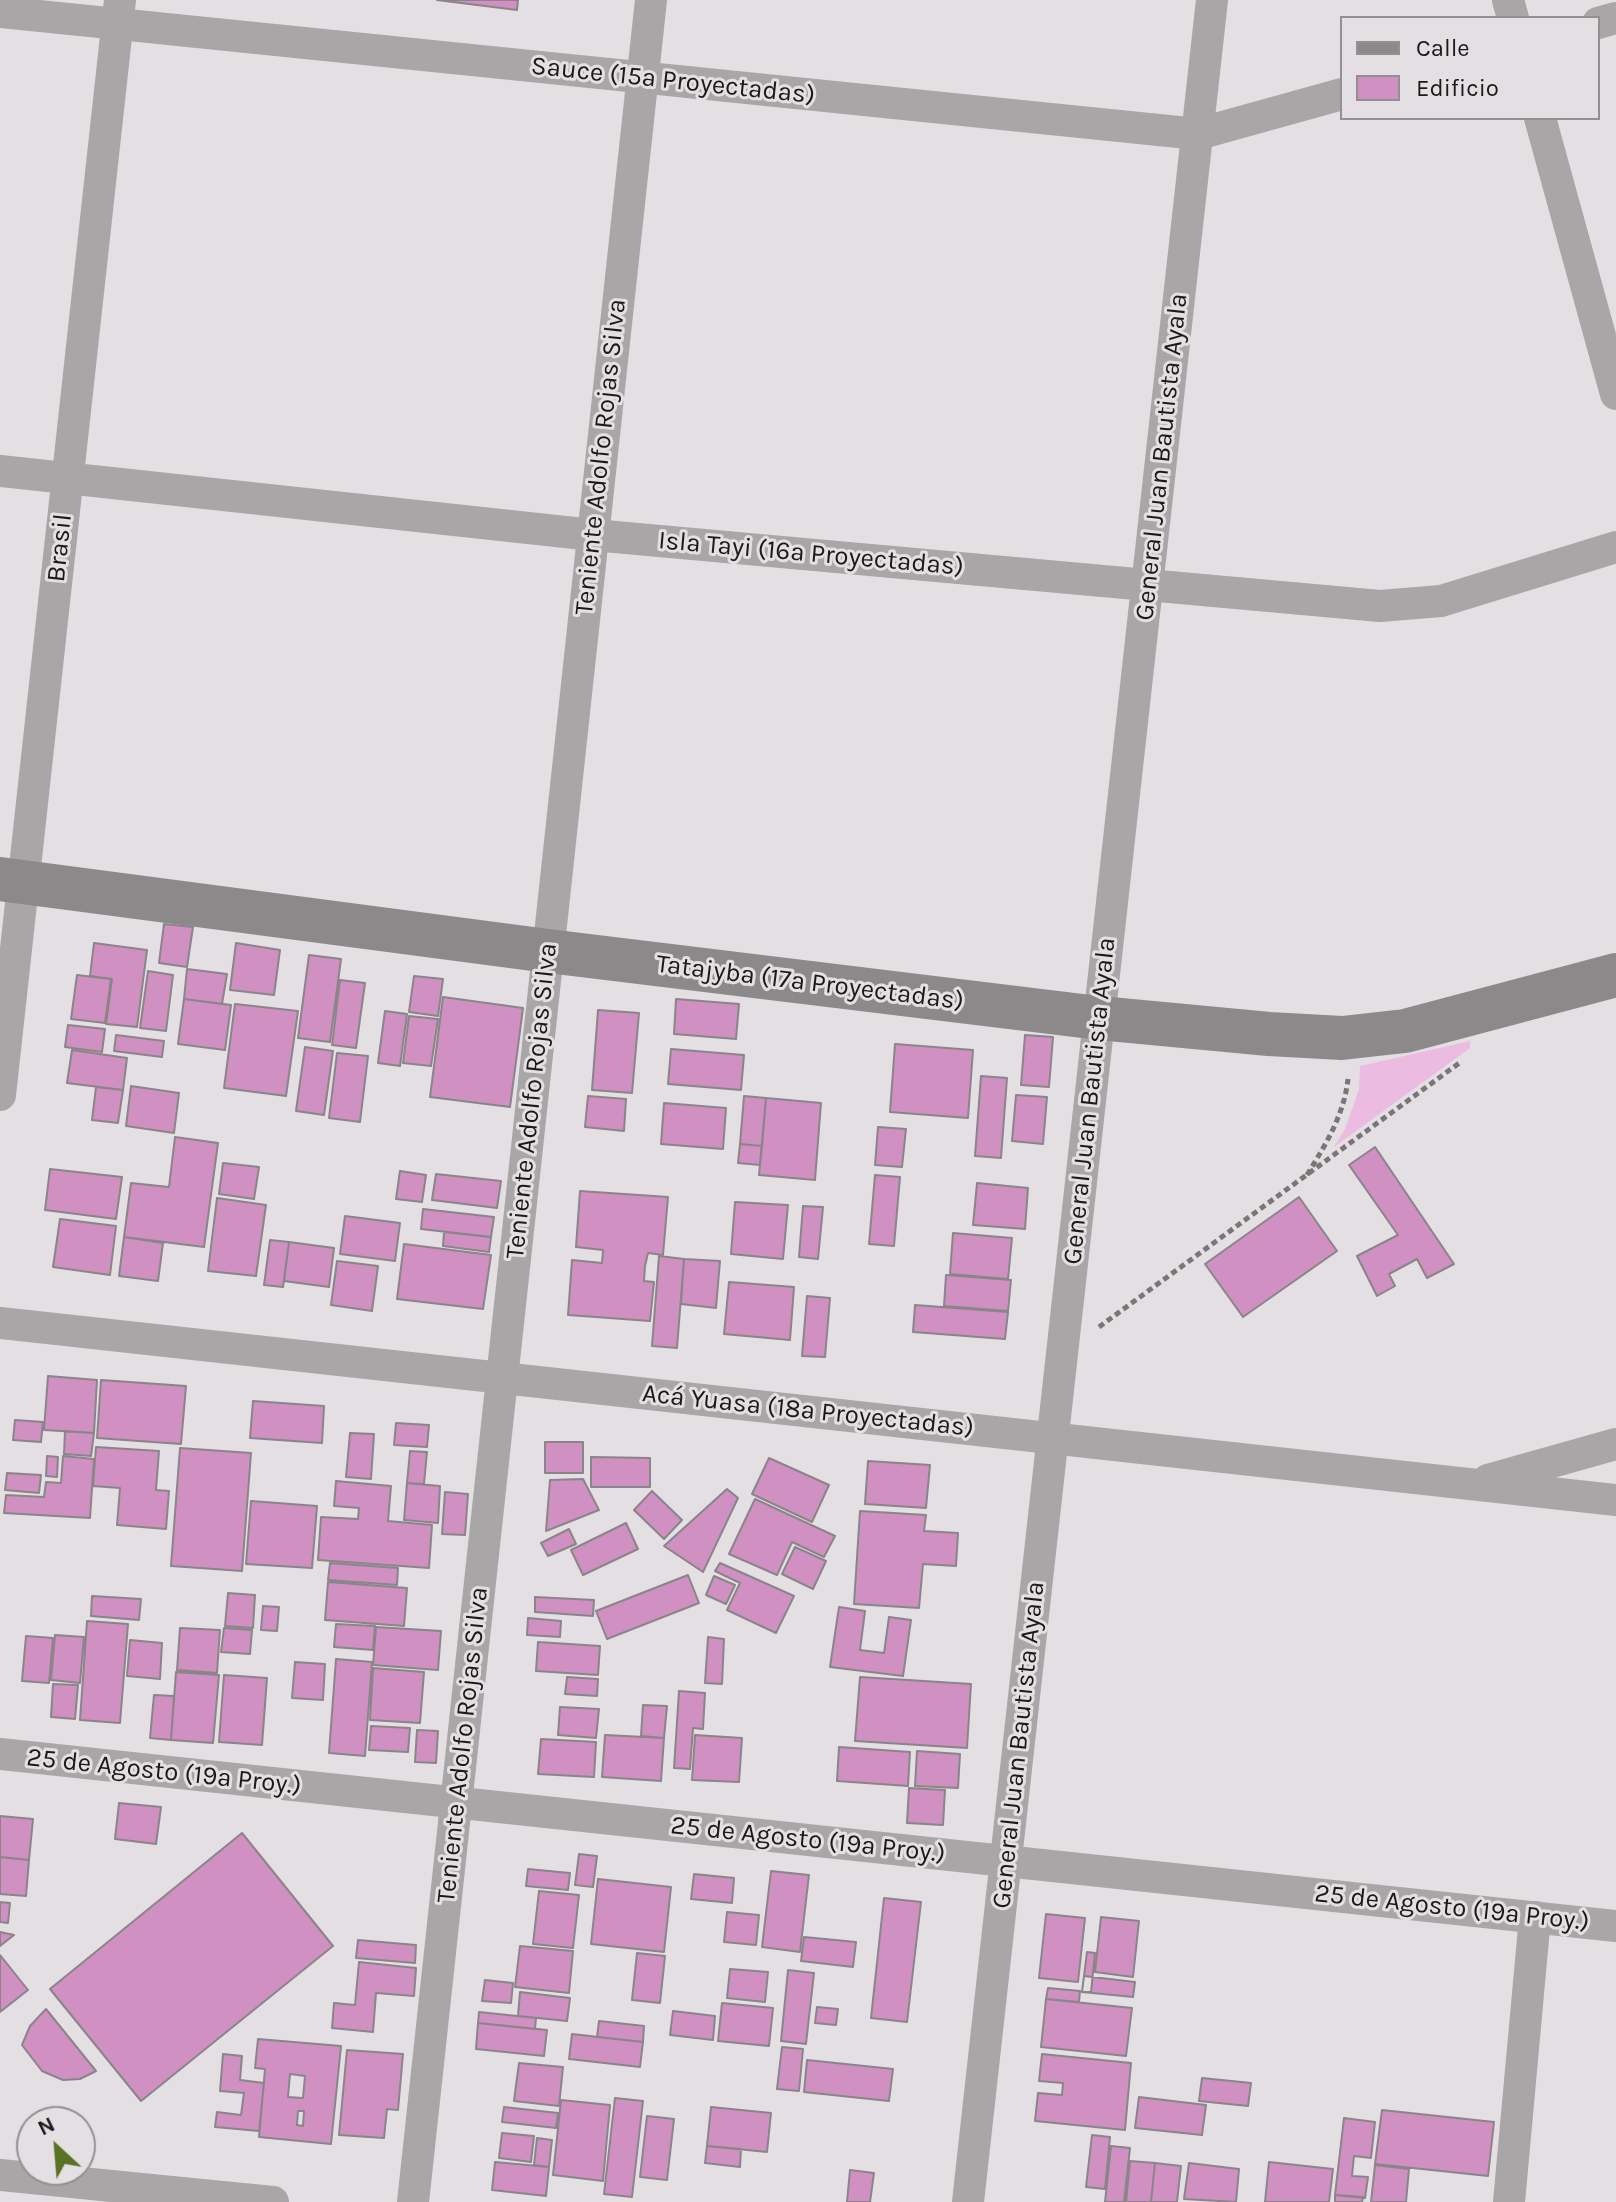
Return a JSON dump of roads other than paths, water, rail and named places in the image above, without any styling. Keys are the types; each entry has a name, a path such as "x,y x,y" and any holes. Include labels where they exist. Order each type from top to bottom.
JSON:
{"street":[{"name":"Teniente Adolfo Rojas Silva","path":"413,2202 651,0"},
{"name":"General Juan Bautista Ayala","path":"968,2202 1212,0"},
{"name":"Sauce (15ª Proyectadas)","path":"0,12 119,12 642,77 1198,134 1340,95"},
{"name":"Brasil","path":"0,1095 12,880 68,478 119,12"},
{"path":"1541,120 1616,394"},
{"name":"Isla Tayi (16ª Proyectadas)","path":"0,471 593,535 1380,606 1441,601 1616,547"},
{"name":"Tatajyba (17ª Proyectadas)","path":"12,880 548,951 1099,1018 1342,1038 1405,1031 1616,975"},
{"name":"Acá Yuasa (18ª Proyectadas)","path":"0,1323 1616,1500"},
{"path":"1472,1484 1616,1444"},
{"name":"25 de Agosto (19ª Proy.)","path":"0,1754 1616,1926"},
{"path":"1509,2202 1535,1917"},
{"path":"0,2175 273,2202"}]}
